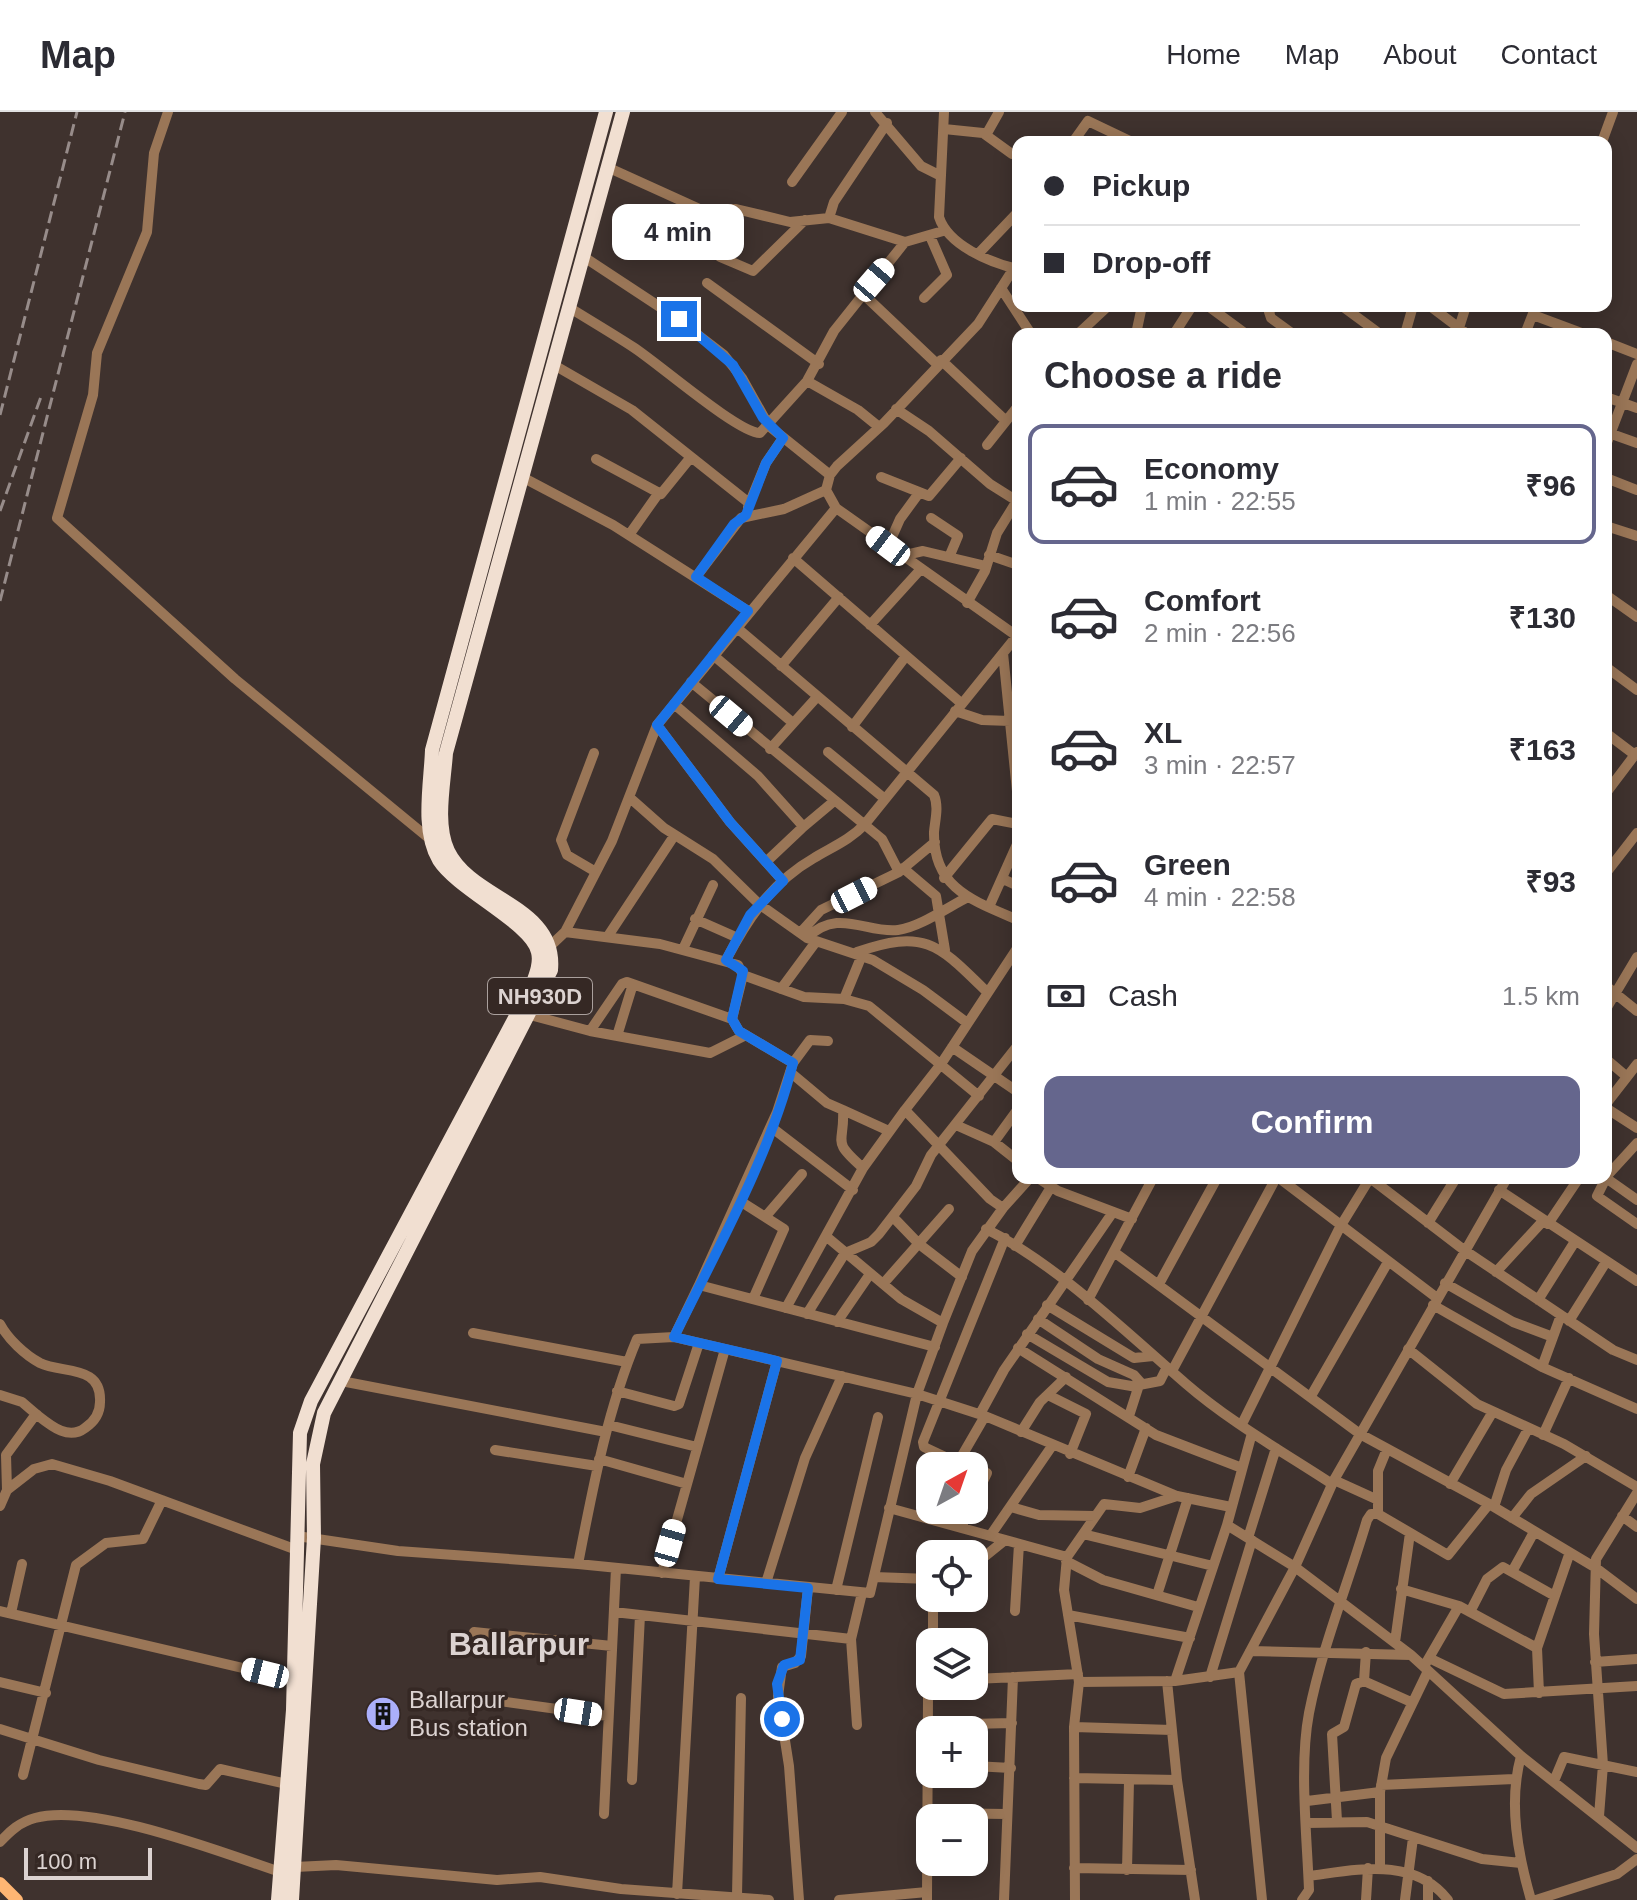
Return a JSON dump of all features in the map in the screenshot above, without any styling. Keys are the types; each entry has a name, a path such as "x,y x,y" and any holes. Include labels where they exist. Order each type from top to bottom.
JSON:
{"highway":[{"name":"NH930D","path":"544,950 450,872 439,859 430,823 432,750 606,112"},
{"name":"NH930D","path":"278,1900 288,1870 314,1538 315,1452 324,1413 548,979 539,927 460,868 448,852 442,831 450,728 623,112"},
{"name":"NH930D","path":"292,1900 288,1870 287,1784 300,1711 294,1680 300,1433 311,1401 531,988 544,950"}],"main road":[{"path":"0,1883 17,1900"}],"street":[{"path":"168,112 154,153 147,232 97,353 93,395 57,518 235,679 433,841"},
{"path":"792,182 842,112"},
{"path":"944,112 939,217 943,231 978,254 1012,267"},
{"path":"986,135 999,112"},
{"path":"1604,136 1613,112"},
{"path":"829,218 834,202 883,116 921,166 941,176"},
{"path":"1077,136 1087,121 1118,136"},
{"path":"944,129 977,130 1012,154"},
{"path":"607,167 704,211 736,209 790,222 829,218 905,242 943,231"},
{"path":"978,254 1012,218"},
{"path":"720,257 753,271 805,220"},
{"path":"924,298 947,275 930,236"},
{"path":"570,308 632,346 753,433 760,433 807,381 819,364 834,331 905,242"},
{"path":"584,257 672,315 724,355 742,378 769,426 830,475"},
{"path":"1012,273 978,324 830,475 826,490 836,508 1012,634"},
{"path":"707,283 819,364"},
{"path":"1001,288 1012,305"},
{"path":"862,293 1006,421"},
{"path":"1084,328 1102,312"},
{"path":"1216,312 1238,328"},
{"path":"1269,312 1271,318 1285,328"},
{"path":"1350,312 1372,328"},
{"path":"1437,312 1456,328"},
{"path":"1538,312 1572,328"},
{"path":"1612,344 1637,354"},
{"path":"1612,424 1637,364"},
{"path":"554,365 632,410 749,503"},
{"path":"807,381 879,427"},
{"path":"1612,399 1637,408"},
{"path":"896,409 1000,491 1012,497"},
{"path":"987,445 1012,414"},
{"path":"1612,434 1637,443"},
{"path":"746,515 749,503 783,438"},
{"path":"629,535 658,494 664,492 691,457"},
{"path":"881,477 931,495 961,458"},
{"path":"596,459 658,494"},
{"path":"522,477 629,535 748,611"},
{"path":"1612,480 1637,490"},
{"path":"696,577 734,524 746,515 784,509 826,490"},
{"path":"888,546 900,519 919,493"},
{"path":"544,950 565,932 596,872 657,725 836,508"},
{"path":"967,603 997,533 1012,509"},
{"path":"931,518 958,536 950,555"},
{"path":"1612,528 1637,536"},
{"path":"901,556 923,551 1012,564"},
{"path":"793,558 906,656 958,707 982,720 1010,721"},
{"path":"870,625 920,570"},
{"path":"781,666 839,597"},
{"path":"1612,598 1634,611"},
{"path":"736,627 937,800 935,842 944,878 968,897 1012,917"},
{"path":"726,960 759,904 812,859 843,843 865,824 1012,643"},
{"path":"1003,653 1012,741"},
{"path":"713,655 793,723"},
{"path":"852,727 906,656"},
{"path":"1612,671 1637,690"},
{"path":"691,682 833,802 886,842 901,870 936,896 945,950"},
{"path":"770,749 817,697"},
{"path":"674,704 758,776 788,807 802,828"},
{"path":"657,725 730,822 783,881"},
{"path":"1612,737 1636,753 1612,785"},
{"path":"828,752 885,799"},
{"path":"594,753 561,840 567,855 596,872"},
{"path":"629,797 674,836 713,859 759,904 807,938 860,954 923,990 966,1022"},
{"path":"766,862 833,802"},
{"path":"944,878 992,819 1012,823"},
{"path":"1612,865 1637,833"},
{"path":"608,936 674,836"},
{"path":"781,989 821,910 901,870 935,842"},
{"path":"989,907 1012,857"},
{"path":"1003,879 1012,883"},
{"path":"683,949 713,885"},
{"path":"807,938 820,929 844,923 900,930 968,897"},
{"path":"695,919 738,938"},
{"path":"565,932 683,949 738,965 743,975 732,1019"},
{"path":"860,954 907,940 945,950 987,992"},
{"path":"844,999 860,954"},
{"path":"786,1308 863,1168 941,1064 1012,956"},
{"path":"1612,998 1637,957"},
{"path":"743,975 804,997 844,999 880,1012 979,1096"},
{"path":"590,1031 622,984 633,984 732,1019 746,1035 792,1067 827,1103 889,1131"},
{"path":"617,1036 633,984"},
{"path":"1612,991 1637,1011"},
{"path":"530,1015 590,1031 710,1053 746,1035"},
{"path":"674,1337 740,1201 792,1067 810,1040 828,1041"},
{"path":"952,1047 1012,1088"},
{"path":"807,1314 845,1253 871,1242 893,1217 940,1146 1012,1053"},
{"path":"1612,1064 1626,1076"},
{"path":"1612,1097 1637,1064"},
{"path":"843,1110 839,1136 844,1149 863,1168"},
{"path":"905,1110 1003,1208"},
{"path":"1612,1110 1637,1128"},
{"path":"994,1142 1012,1117"},
{"path":"956,1125 994,1142 1012,1156"},
{"path":"771,1127 853,1190"},
{"path":"1612,1171 1637,1143"},
{"path":"766,1216 802,1174"},
{"path":"1612,1182 1637,1200"},
{"path":"0,1506 7,1490 34,1469 52,1464 297,1543 314,1538 398,1551 578,1564 870,1593 917,1394 943,1323 986,1229 1025,1184"},
{"path":"1047,1184 1132,1219"},
{"path":"1015,1246 1059,1184"},
{"path":"1088,1300 1150,1184"},
{"path":"1159,1284 1214,1184"},
{"path":"1027,1334 1108,1382 1140,1386 1160,1381 1204,1317 1274,1184"},
{"path":"1285,1184 1388,1262 1435,1302 1542,1367 1637,1409"},
{"path":"1242,1424 1340,1227 1366,1184"},
{"path":"1378,1184 1496,1272 1613,1350 1637,1360"},
{"path":"1428,1223 1452,1184"},
{"path":"1262,1900 1239,1672 1295,1567 1333,1482 1503,1184"},
{"path":"1496,1272 1546,1223 1575,1184"},
{"path":"1603,1184 1597,1196 1637,1224"},
{"path":"1499,1190 1574,1243 1637,1281"},
{"path":"740,1201 784,1229 753,1299"},
{"path":"883,1284 949,1209"},
{"path":"963,1452 1018,1348 1113,1212"},
{"path":"893,1217 919,1244 962,1277"},
{"path":"986,1229 1005,1238 1088,1300 1153,1356 1252,1433 1333,1482 1378,1500"},
{"path":"827,1237 883,1284 943,1323"},
{"path":"936,1452 923,1445 1005,1238"},
{"path":"1538,1300 1574,1243"},
{"path":"1114,1252 1360,1434 1596,1568 1637,1599"},
{"path":"1311,1396 1388,1262"},
{"path":"1542,1367 1553,1337 1606,1262"},
{"path":"837,1322 870,1274"},
{"path":"1445,1283 1513,1322 1553,1337"},
{"path":"699,1285 935,1347"},
{"path":"1047,1305 1134,1358 1153,1356"},
{"path":"1038,1319 1098,1359 1134,1375 1140,1386 1129,1416"},
{"path":"0,1324 33,1359 50,1367 80,1371 97,1387 101,1397 98,1414 83,1430 65,1432 22,1402 0,1395"},
{"path":"473,1333 627,1362"},
{"path":"578,1564 598,1462 617,1391 637,1339 674,1337 917,1394 982,1415 1070,1454 1182,1497 1231,1507"},
{"path":"617,1391 674,1406 679,1404 699,1343"},
{"path":"1018,1348 1165,1440 1242,1468"},
{"path":"662,1573 725,1349"},
{"path":"1408,1349 1492,1413 1586,1456 1636,1493 1598,1556 1596,1568 1595,1662 1603,1765 1599,1816"},
{"path":"718,1579 777,1361"},
{"path":"766,1583 805,1458 842,1376"},
{"path":"1021,1432 1048,1395 1066,1377"},
{"path":"1543,1435 1569,1378"},
{"path":"341,1381 697,1447"},
{"path":"1048,1395 1086,1414 1070,1454"},
{"path":"1450,1484 1492,1413"},
{"path":"7,1490 3,1453 36,1414"},
{"path":"836,1590 878,1417"},
{"path":"1128,1477 1146,1428"},
{"path":"1307,1897 1308,1716 1324,1651 1343,1604 1367,1520 1371,1514 1378,1514 1444,1555 1450,1554 1491,1506 1528,1429"},
{"path":"1195,1900 1177,1780 1171,1681 1190,1638 1227,1525 1252,1433"},
{"path":"990,1536 1052,1446"},
{"path":"1210,1677 1276,1448"},
{"path":"1378,1514 1378,1471 1387,1449"},
{"path":"495,1450 598,1462 687,1484"},
{"path":"1512,1518 1531,1494 1586,1456"},
{"path":"1075,1900 1074,1727 1078,1678 1064,1590 1067,1559 1095,1516 1108,1503 1140,1508 1182,1497"},
{"path":"1157,1595 1182,1497"},
{"path":"23,1775 76,1565 106,1543 143,1539 162,1500"},
{"path":"1011,1507 1039,1515 1095,1516"},
{"path":"889,1508 916,1512"},
{"path":"1622,1516 1637,1527"},
{"path":"952,1524 1067,1559 1103,1580 1198,1607"},
{"path":"961,1528 963,1524"},
{"path":"1227,1525 1295,1567 1427,1665 1499,1692 1539,1693 1637,1686"},
{"path":"1513,1570 1534,1532"},
{"path":"1395,1642 1410,1533"},
{"path":"1083,1534 1213,1566"},
{"path":"988,1554 1005,1540"},
{"path":"1015,1611 1019,1544"},
{"path":"1539,1693 1537,1648 1569,1555"},
{"path":"22,1564 5,1612 294,1680"},
{"path":"1470,1612 1492,1573 1503,1567 1553,1595"},
{"path":"604,1814 616,1568"},
{"path":"677,1894 695,1577"},
{"path":"874,1577 916,1578"},
{"path":"799,1900 789,1766 777,1684 782,1667 800,1660 808,1588"},
{"path":"1401,1589 1459,1606 1537,1648"},
{"path":"857,1725 851,1639 862,1593"},
{"path":"1380,1867 1380,1788 1386,1758 1427,1665 1459,1606"},
{"path":"614,1612 851,1639"},
{"path":"632,1780 640,1615"},
{"path":"1068,1615 1190,1638"},
{"path":"474,1632 612,1646"},
{"path":"1250,1651 1411,1655"},
{"path":"1364,1681 1366,1652"},
{"path":"1595,1662 1637,1659"},
{"path":"1427,1665 1521,1756 1637,1848"},
{"path":"988,1678 1171,1681 1239,1672"},
{"path":"1004,1900 1013,1677"},
{"path":"1337,1821 1332,1734 1335,1730 1343,1729 1356,1684 1364,1681 1411,1702"},
{"path":"0,1682 46,1693"},
{"path":"737,1896 741,1698"},
{"path":"492,1700 608,1716"},
{"path":"988,1724 1012,1723"},
{"path":"1074,1727 1172,1730"},
{"path":"0,1729 99,1760 199,1784 206,1785 220,1769 287,1784"},
{"path":"1521,1756 1514,1779 1521,1863 1534,1900 1617,1874 1637,1859"},
{"path":"1554,1781 1561,1758 1637,1772"},
{"path":"988,1767 1011,1768"},
{"path":"1074,1778 1177,1780"},
{"path":"1307,1801 1380,1788 1514,1779"},
{"path":"1127,1870 1129,1781"},
{"path":"988,1814 1007,1814"},
{"path":"0,1842 18,1824 34,1818 77,1816 288,1870 336,1865 497,1880 540,1877 677,1894 769,1900"},
{"path":"1307,1823 1337,1821 1381,1825 1482,1859 1521,1863"},
{"path":"1405,1900 1413,1838"},
{"path":"1309,1876 1380,1867 1428,1881 1448,1900"},
{"path":"1074,1868 1191,1870"},
{"path":"1366,1900 1368,1868"},
{"path":"1428,1881 1428,1900"},
{"path":"846,1899 927,1896"}],"railway":[{"path":"0,415 77,112"},
{"path":"0,601 125,112"},
{"path":"0,511 42,394"}],"place":[{"name":"Ballarpur Bus station","path":"383,1714"}],"district":[{"name":"Ballarpur","path":"519,1644"}],"route":[{"path":"679,319 733,365 763,418 783,438 766,463 746,515 734,524 696,577 748,611 657,725 730,822 783,881 750,915 726,960 743,971 732,1019 739,1031 793,1063 777,1112 740,1201 674,1337 777,1361 718,1579 808,1588 800,1660 784,1665 778,1675 782,1719"}]}
